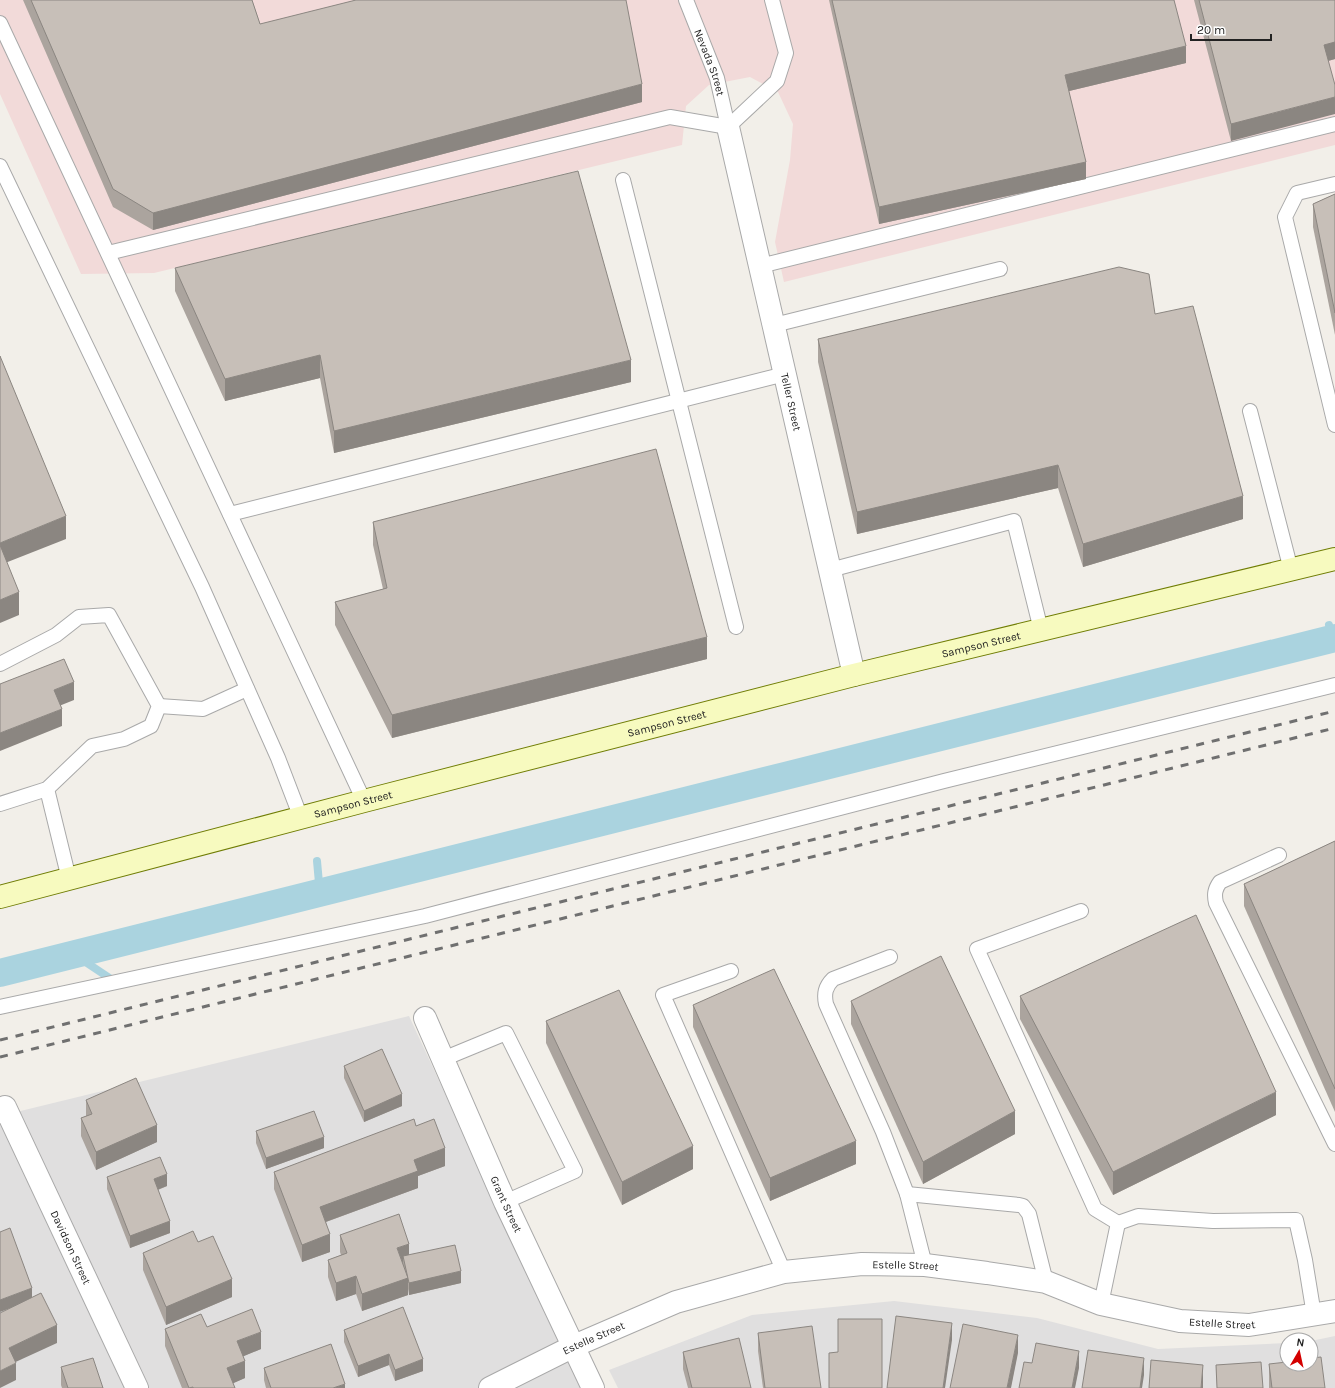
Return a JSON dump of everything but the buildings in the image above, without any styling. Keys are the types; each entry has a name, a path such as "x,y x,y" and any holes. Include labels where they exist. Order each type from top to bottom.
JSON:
{"street":[{"name":"Teller Street","path":"728,127 854,675"},
{"name":"Sampson Street","path":"0,897 364,801 854,675 1335,559"},
{"name":"Grant Street","path":"425,1018 505,1202 593,1388"},
{"name":"Davidson Street","path":"5,1107 137,1388"},
{"name":"Estelle Street","path":"490,1388 574,1346 676,1302 784,1272 862,1264 925,1265 1046,1282 1101,1304 1188,1322 1249,1324 1325,1313"}],"lane":[{"name":"Nevada Street","path":"686,0 717,78 728,127"},
{"path":"108,253 670,116 728,127 778,81 786,54 772,0"},
{"path":"0,23 364,801"},
{"path":"760,266 1335,124"},
{"path":"0,166 202,587 278,758 301,818"},
{"path":"623,180 736,627"},
{"path":"1335,184 1296,193 1284,217 1335,425"},
{"path":"774,325 1000,269"},
{"path":"230,514 785,374"},
{"path":"1250,411 1291,570"},
{"path":"830,570 1014,521 1041,630"},
{"path":"0,664 56,635 79,617 109,615 159,706"},
{"path":"0,1007 425,916 944,781 1335,685"},
{"path":"159,706 203,709 247,689"},
{"path":"0,804 47,789 92,746 124,739 151,726 159,706"},
{"path":"47,789 69,879"},
{"path":"1279,855 1220,882 1216,888 1216,903 1335,1144"},
{"path":"1081,911 977,950 1095,1209 1118,1223"},
{"path":"890,957 833,979 828,984 824,994 826,1004 883,1132 907,1194 925,1265"},
{"path":"731,971 663,995 784,1272"},
{"path":"443,1059 506,1033 575,1171 505,1202"},
{"path":"907,1194 1024,1206 1029,1214 1046,1282"},
{"path":"1118,1223 1138,1216 1213,1221 1296,1220 1305,1260 1325,1313"},
{"path":"1101,1304 1118,1223"}],"shaded area":[{"path":"0,0 1335,0 1335,145 784,282 775,242 790,160 793,124 778,92 750,77 709,85 686,106 682,145 154,273 81,274 0,94"},
{"path":"409,1016 582,1388 0,1388 0,1116"},
{"path":"894,1301 1037,1318 1158,1349 1279,1343 1279,1372 1319,1372 1319,1339 1335,1336 1335,1388 618,1388 609,1370 752,1315"}],"waterway":[{"path":"1329,625 1333,639"},
{"path":"0,973 1335,638"},
{"path":"317,861 320,894"},
{"path":"75,955 111,979"}],"railway":[{"path":"0,1040 1335,711"},
{"path":"0,1057 1335,728"}]}
